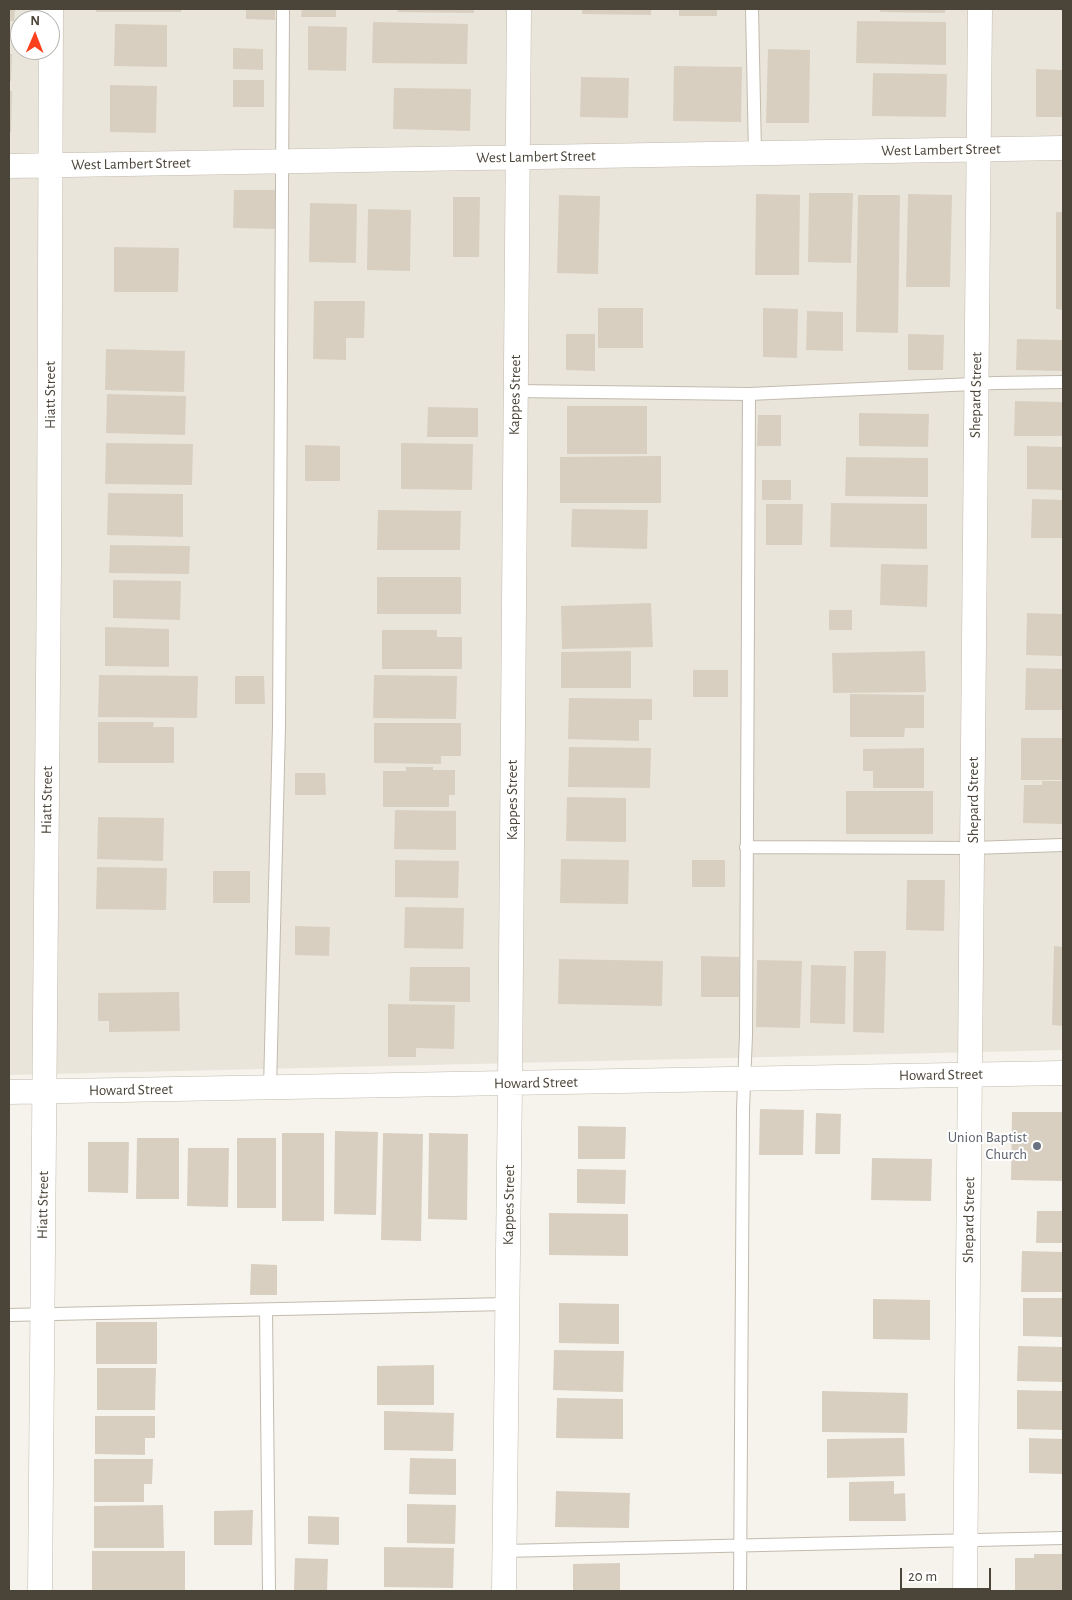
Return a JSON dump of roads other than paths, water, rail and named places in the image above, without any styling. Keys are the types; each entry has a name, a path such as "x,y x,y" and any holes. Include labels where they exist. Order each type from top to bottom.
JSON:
{"street":[{"name":"Hiatt Street","path":"40,1591 51,9"},
{"name":"Kappes Street","path":"504,1591 519,9"},
{"name":"Shepard Street","path":"965,1591 980,9"},
{"name":"West Lambert Street","path":"9,166 1063,148"},
{"name":"Howard Street","path":"9,1092 1063,1073"}],"lane":[{"path":"270,1088 279,726 283,9"},
{"path":"752,9 756,153"},
{"path":"515,391 748,394 1063,382"},
{"path":"740,1591 744,1078 746,1035 748,394"},
{"path":"746,847 972,848 1063,845"},
{"path":"9,1315 507,1304"},
{"path":"266,1310 269,1591"},
{"path":"504,1551 1063,1538"}],"place":[{"name":"Union Baptist Church","path":"1037,1146"}]}
